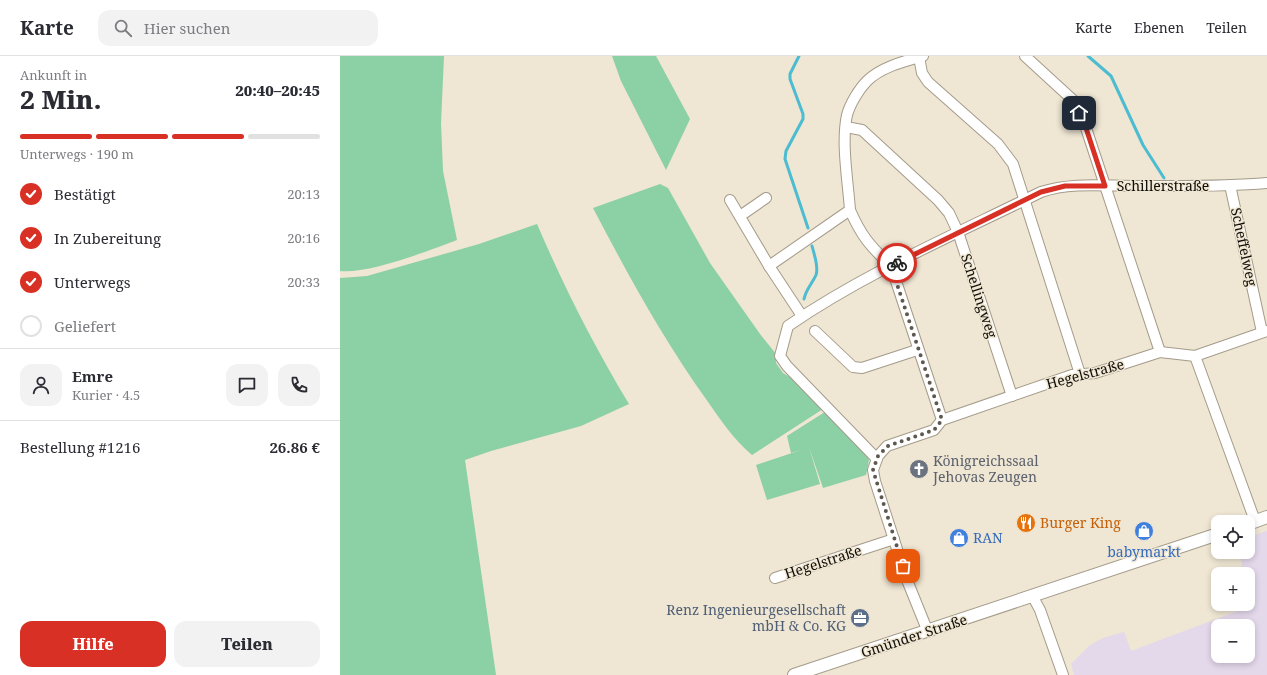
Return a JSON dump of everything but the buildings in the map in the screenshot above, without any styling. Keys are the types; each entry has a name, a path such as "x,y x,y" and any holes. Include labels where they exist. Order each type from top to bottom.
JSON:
{"street":[{"path":"1025,56 1074,101 1085,125 1160,352"},
{"path":"942,420 891,266 872,248 859,232 850,210 846,127 847,115 851,104 868,80 890,66 921,57 922,73 928,82 1006,154 1013,164 1080,374"},
{"name":"Schellingweg","path":"846,127 862,130 949,212 958,232 1012,396"},
{"name":"Schillerstraße","path":"877,459 787,366 780,356 788,326 802,316 891,266 1024,200 1052,188 1267,183"},
{"name":"Scheffelweg","path":"1230,185 1264,331"},
{"path":"740,216 766,198"},
{"path":"730,200 769,266 802,316"},
{"path":"769,266 850,210"},
{"path":"815,331 853,367 862,368 918,350"},
{"path":"1248,515 1195,356 1264,331"},
{"name":"Hegelstraße","path":"877,459 888,446 934,430 942,420 1072,375 1095,373 1160,352 1195,356"},
{"path":"877,459 873,470 875,481 928,632"},
{"path":"1255,522 1267,517"},
{"name":"Gmünder Straße","path":"794,675 928,632 1211,536"},
{"name":"Hegelstraße","path":"775,578 894,538"},
{"path":"1033,597 1042,615 1063,675"}],"shaded area":[{"path":"1267,531 1267,675 1074,675 1071,664 1090,645 1103,638 1124,632 1131,651 1211,621 1211,663 1255,663 1255,619 1216,619 1238,611 1255,611 1255,567 1242,567 1241,559 1255,559 1255,535"}],"green space":[{"path":"340,56 444,56 441,123 443,171 457,240 398,261 366,269 340,271"},
{"path":"612,56 656,56 690,119 666,170 621,81"},
{"path":"660,184 668,188 710,263 760,334 776,354 776,363 783,373 800,383 823,409 752,455 716,414 675,353 632,281 593,208"},
{"path":"537,224 580,316 629,404 581,426 491,451 465,460 496,675 340,675 340,278 367,276 479,244"},
{"path":"828,410 859,443 869,460 866,475 823,488 809,447 820,484 767,500 756,465 804,449 791,453 787,436"}],"waterway":[{"path":"799,56 790,74 790,79 803,114 803,119 786,151 785,159 808,228"},
{"path":"1088,56 1111,76 1143,145 1164,178"},
{"path":"804,299 806,292 817,272 816,260 812,246"}],"way so far":[{"path":"897,263 891,266 942,420 934,430 888,446 878,456 873,470 875,481 903,566"}],"place":[{"name":"Königreichssaal Jehovas Zeugen","path":"919,469"},
{"name":"Burger King","path":"1026,523"},
{"name":"babymarkt","path":"1144,531"},
{"name":"RAN","path":"959,538"},
{"name":"Renz Ingenieurgesellschaft mbH & Co. KG","path":"860,618"}],"route":[{"path":"897,263 1041,192 1052,188 1065,186 1105,186 1085,125 1079,113"}]}
